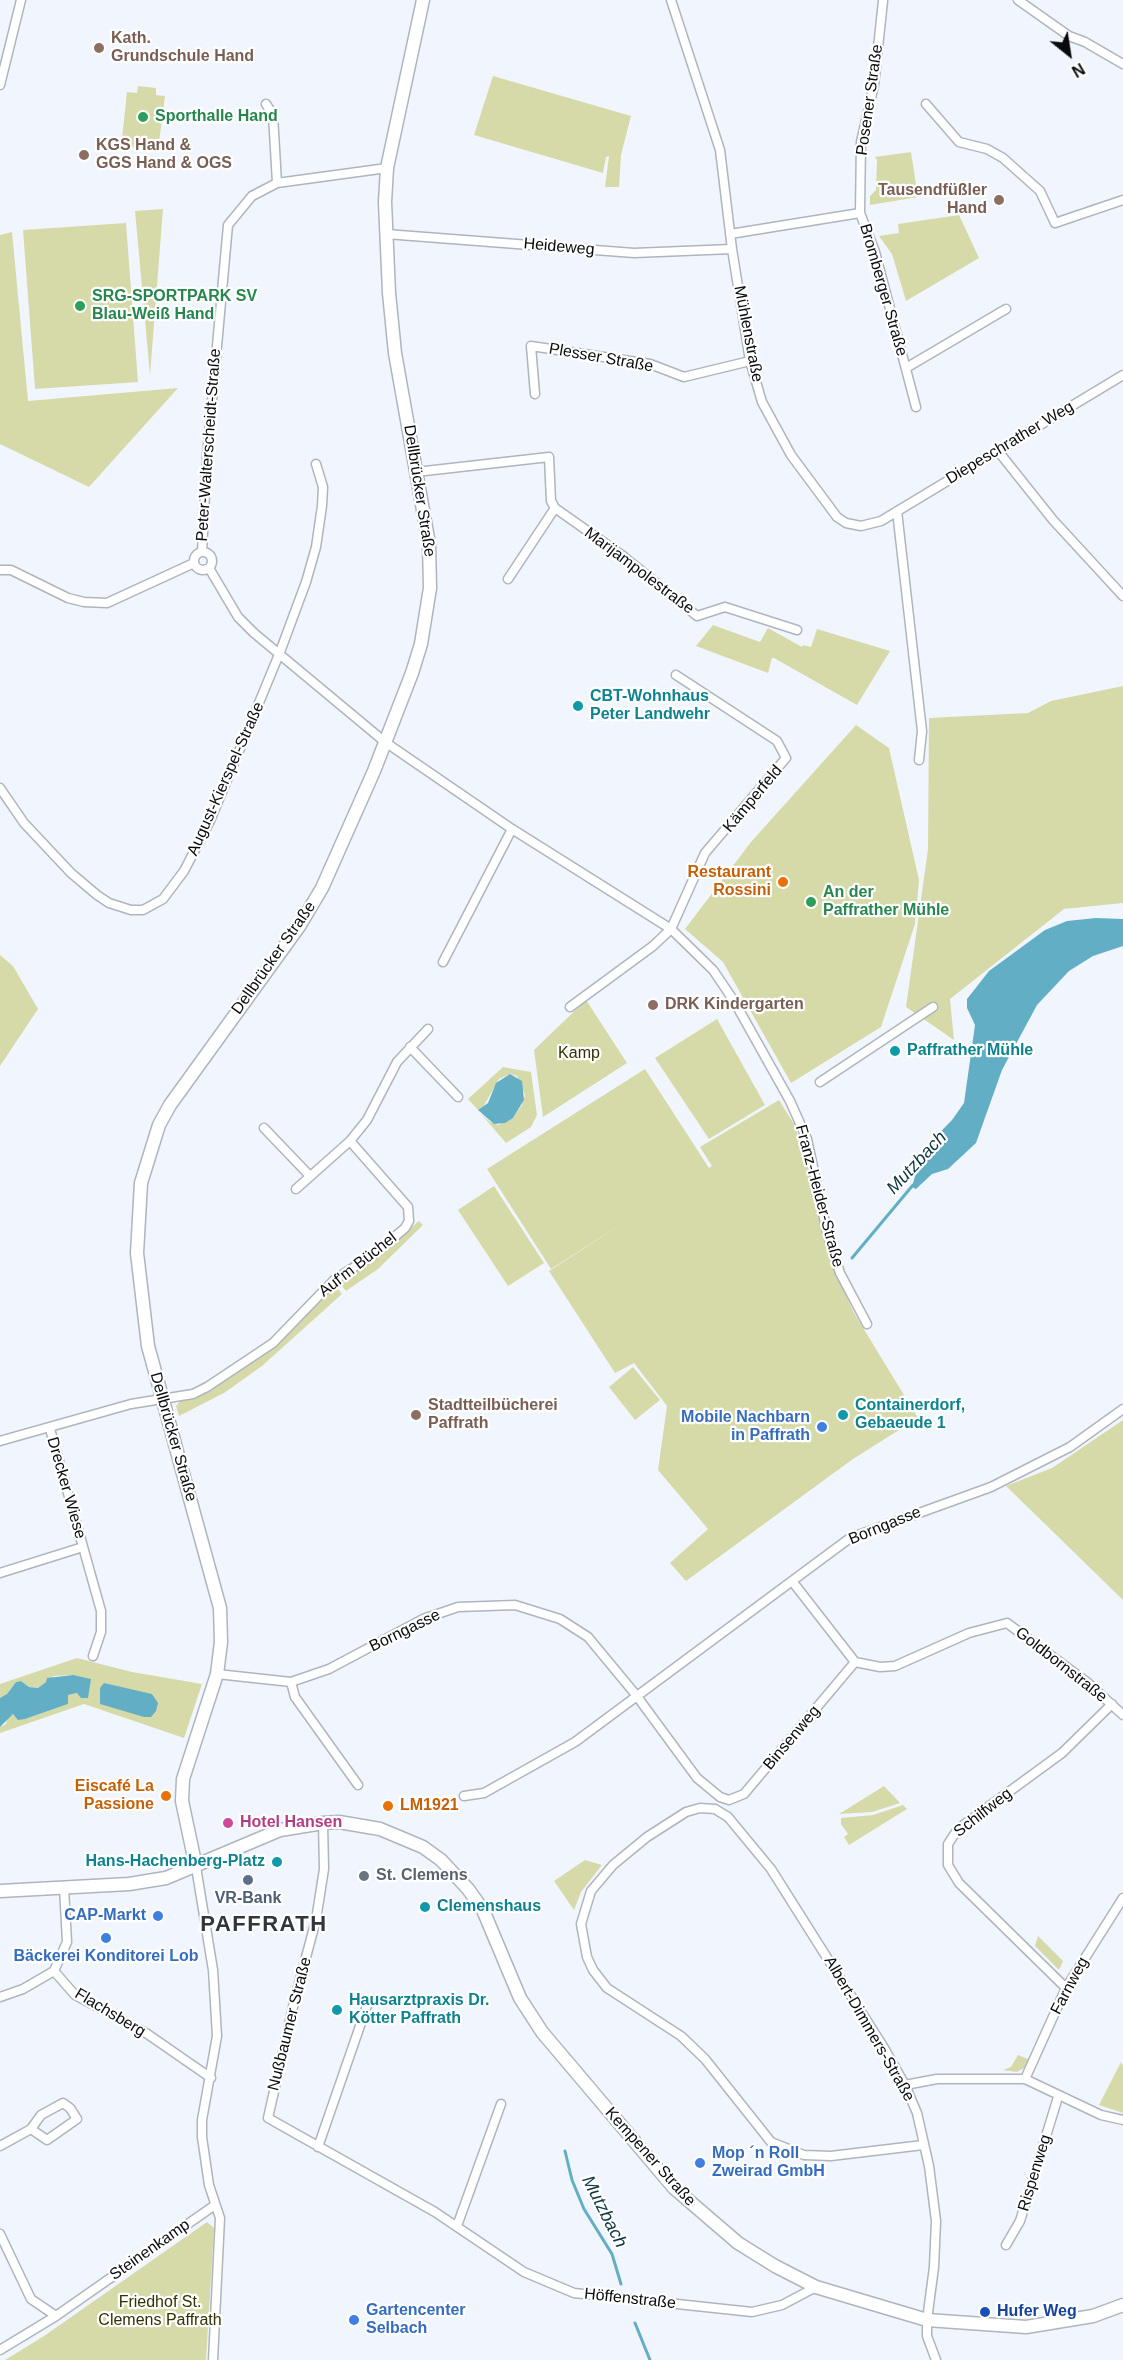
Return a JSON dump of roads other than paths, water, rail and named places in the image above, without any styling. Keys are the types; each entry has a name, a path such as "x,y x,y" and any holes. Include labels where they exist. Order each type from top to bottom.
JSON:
{"main road":[{"name":"Dellbrücker Straße","path":"196,1867 182,1801 183,1779 217,1674 221,1642 220,1608 148,1346 137,1253 141,1183 148,1154 170,1105 286,945 316,897 385,742 412,673 428,610 431,567 429,544 395,352 386,234 387,168 423,0"},
{"name":"Kempener Straße","path":"0,1892 133,1884 166,1878 280,1830 322,1823 364,1825 394,1834 423,1847 441,1860 468,1889 489,1921 508,1971 530,2015 674,2188 738,2242 775,2266 816,2287 927,2319 1026,2327 1093,2316 1123,2305"}],"street":[{"path":"0,85 21,0"},
{"name":"Mühlenstraße","path":"671,0 720,150 732,249 750,361 762,402 790,455 837,517 846,523 861,526 881,521 897,511"},
{"path":"1018,0 1069,36 1085,42 1123,64"},
{"name":"Posener Straße","path":"860,213 861,142 874,85 883,1"},
{"path":"266,104 273,115 277,183"},
{"path":"926,104 959,142 987,149 1003,158 1040,191 1055,223 1123,200"},
{"name":"Peter-Walterscheidt-Straße","path":"202,552 225,235 228,225 252,196 277,183 387,168"},
{"path":"730,234 860,213"},
{"name":"Bromberger Straße","path":"860,213 875,252 916,407"},
{"name":"Heideweg","path":"386,234 634,253 732,249"},
{"name":"Bromberger Straße","path":"906,368 1006,309"},
{"name":"Plesser Straße","path":"535,394 531,346 650,364 684,377 750,361"},
{"name":"Diepeschrather Weg","path":"897,511 1123,375"},
{"path":"998,451 1053,520 1123,596"},
{"path":"416,472 549,457 551,501 555,508 508,579"},
{"name":"August-Kierspel-Straße","path":"0,788 24,824 70,873 97,895 122,908 143,910 153,906 178,879 206,830 280,652 316,547 322,487 316,464"},
{"name":"Marijampolestraße","path":"555,508 623,556 697,616 725,607 796,630"},
{"path":"897,511 922,731 919,760"},
{"name":"Peter-Walterscheidt-Straße","path":"202,552 212,557 212,564 208,568 197,568 194,563 197,554 202,552"},
{"path":"0,570 11,570 68,598 84,602 107,603 194,563"},
{"name":"Peter-Walterscheidt-Straße","path":"208,568 238,617 385,742"},
{"name":"Kämperfeld","path":"671,929 705,854 786,758 777,741 676,675"},
{"name":"Franz-Heider-Straße","path":"385,742 512,828 671,929 713,970 734,1001 790,1101 807,1139 827,1233 840,1273 867,1324"},
{"path":"443,962 512,828"},
{"path":"570,1007 653,946 671,929"},
{"path":"820,1082 933,1007"},
{"path":"296,1189 350,1141 367,1120 398,1062 428,1029"},
{"path":"410,1047 458,1097"},
{"path":"264,1128 310,1176"},
{"name":"Auf'm Büchel","path":"0,1441 50,1429 131,1404 162,1401 200,1390 273,1343 334,1280 373,1255 405,1228 410,1214 408,1207 350,1141"},
{"name":"Borngasse","path":"464,1796 484,1793 575,1742 850,1538 991,1487 1070,1446 1123,1409"},
{"name":"Drecker Wiese","path":"50,1429 101,1611 101,1632 93,1656"},
{"name":"Drecker Wiese","path":"0,1573 82,1547"},
{"path":"792,1581 855,1662"},
{"name":"Borngasse","path":"217,1674 291,1682 329,1669 423,1619 458,1607 505,1605 528,1608 560,1619 588,1637 636,1695"},
{"name":"Goldbornstraße","path":"855,1662 880,1667 896,1666 969,1633 1007,1623 1088,1683 1123,1715"},
{"name":"Binsenweg","path":"636,1695 697,1778 720,1797 737,1799 744,1794 855,1662"},
{"path":"291,1682 296,1697 358,1785"},
{"name":"Schilfweg","path":"1066,1988 959,1883 948,1865 948,1844 958,1829 1062,1753 1112,1704"},
{"name":"Albert-Dimmers-Straße","path":"923,2145 831,2157 804,2155 771,2142 705,2059 675,2030 644,2013 607,1988 593,1970 587,1957 581,1924 591,1891 614,1865 646,1837 686,1812 700,1808 715,1809 728,1817 741,1830 771,1869 905,2085 917,2113 923,2145 936,2221 934,2267 927,2319"},
{"name":"Nußbaumer Straße","path":"268,2118 295,1998 316,1920 324,1869 322,1823"},
{"path":"196,1867 216,1996 217,2036 202,2120 202,2137 215,2205 220,2218 213,2360"},
{"path":"0,1997 23,1989 54,1971 67,1942 64,1888"},
{"name":"Farnweg","path":"1025,2079 1066,1988 1123,1898"},
{"name":"Flachsberg","path":"54,1971 75,1995 146,2034 211,2078"},
{"path":"318,2147 369,2000"},
{"path":"905,2085 937,2079 1025,2079 1058,2097 1101,2115 1123,2120"},
{"name":"Rispenweg","path":"1006,2246 1020,2221 1058,2097"},
{"path":"0,2146 31,2129 41,2115 63,2103 70,2108 77,2119 47,2140 31,2129"},
{"path":"457,2226 501,2104"},
{"name":"Höffenstraße","path":"268,2118 457,2226 524,2272 574,2293 752,2312 782,2305 816,2287"},
{"name":"Steinenkamp","path":"0,2350 56,2316 215,2205"},
{"path":"0,2234 32,2299 56,2316"},
{"path":"927,2319 927,2336 936,2360"}],"water":[{"path":"1096,918 1123,919 1123,946 1093,956 1069,971 1037,1005 1002,1070 976,1143 948,1169 932,1174 916,1189 912,1187 916,1172 914,1159 952,1120 964,1103 975,1025 967,1008 967,999 989,971 1045,930 1067,921"},
{"path":"510,1074 522,1081 524,1100 513,1118 505,1123 494,1124 478,1110 488,1103 496,1083"},
{"path":"73,1675 91,1679 88,1698 81,1698 77,1693 68,1695 68,1704 25,1719 18,1720 13,1714 0,1727 0,1698 7,1694 16,1682 21,1681 29,1687 38,1688 46,1682 47,1678"},
{"path":"104,1683 152,1694 158,1703 156,1711 151,1717 144,1717 100,1704 100,1688"}],"waterway":[{"name":"Mutzbach","path":"852,1258 913,1185"},
{"name":"Mutzbach","path":"565,2151 572,2180 584,2209 612,2254 621,2284"},
{"name":"Mutzbach","path":"635,2323 650,2360"}],"place":[{"name":"Kath. Grundschule Hand","path":"99,48"},
{"name":"Sporthalle Hand","path":"143,117"},
{"name":"KGS Hand & GGS Hand & OGS","path":"84,155"},
{"name":"Tausendfüßler Hand","path":"999,200"},
{"name":"SRG-SPORTPARK SV Blau-Weiß Hand","path":"80,306"},
{"name":"CBT-Wohnhaus Peter Landwehr","path":"578,706"},
{"name":"Restaurant Rossini","path":"783,882"},
{"name":"An der Paffrather Mühle","path":"811,902"},
{"name":"DRK Kindergarten","path":"653,1005"},
{"name":"Paffrather Mühle","path":"895,1051"},
{"name":"Stadtteilbücherei Paffrath","path":"416,1415"},
{"name":"Containerdorf, Gebaeude 1","path":"843,1415"},
{"name":"Mobile Nachbarn in Paffrath","path":"822,1427"},
{"name":"Eiscafé La Passione","path":"166,1796"},
{"name":"LM1921","path":"388,1806"},
{"name":"Hotel Hansen","path":"228,1823"},
{"name":"Hans-Hachenberg-Platz","path":"277,1862"},
{"name":"St. Clemens","path":"364,1876"},
{"name":"VR-Bank","path":"248,1880"},
{"name":"Clemenshaus","path":"425,1907"},
{"name":"CAP-Markt","path":"158,1916"},
{"name":"Bäckerei Konditorei Lob","path":"106,1938"},
{"name":"Hausarztpraxis Dr. Kötter Paffrath","path":"337,2010"},
{"name":"Mop ´n Roll Zweirad GmbH","path":"700,2163"},
{"name":"Hufer Weg","path":"985,2312"},
{"name":"Gartencenter Selbach","path":"354,2320"}],"district":[{"name":"PAFFRATH","path":"264,1925"}],"park label":[{"name":"Kamp","path":"579,1054"},
{"name":"Friedhof St. Clemens Paffrath","path":"160,2312"}]}
